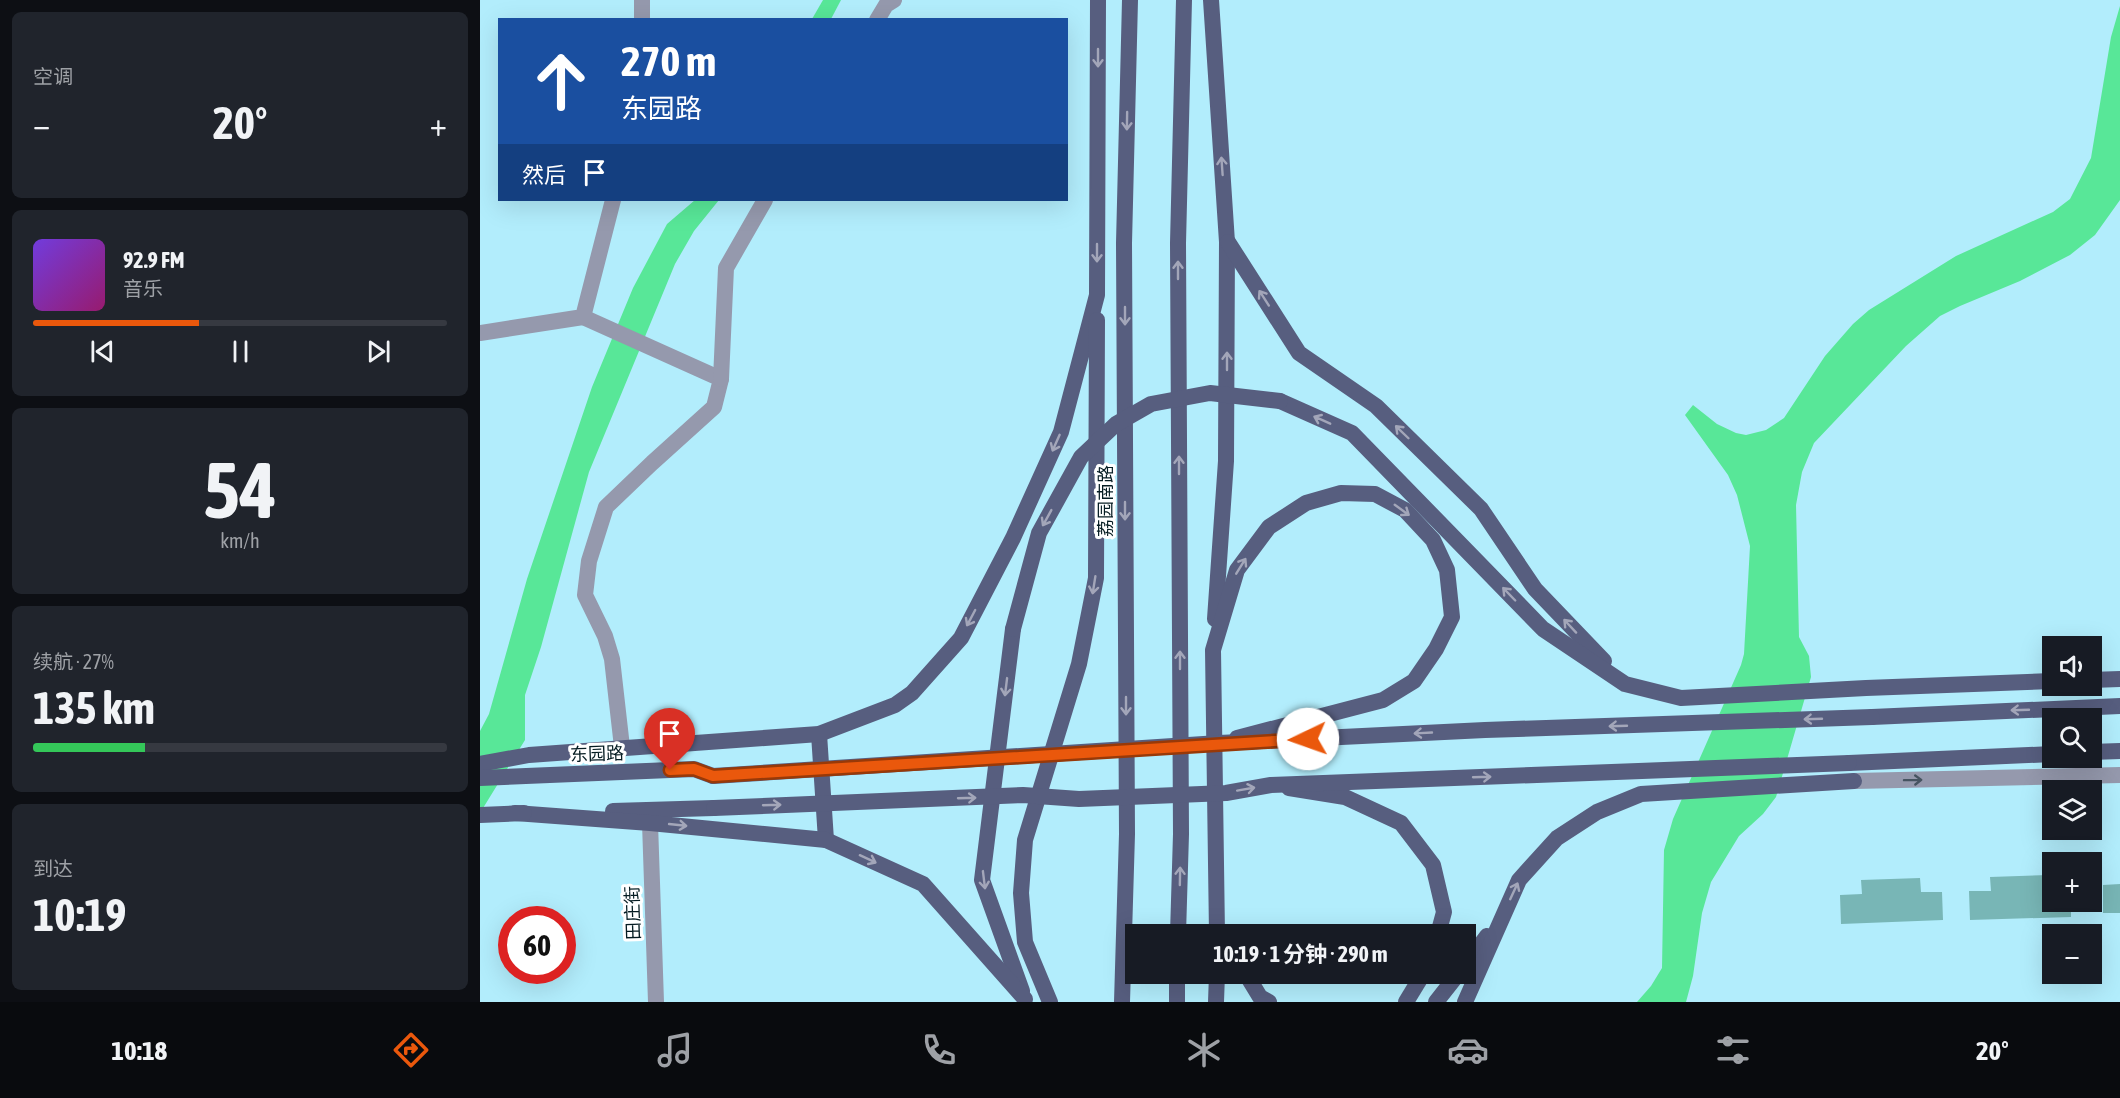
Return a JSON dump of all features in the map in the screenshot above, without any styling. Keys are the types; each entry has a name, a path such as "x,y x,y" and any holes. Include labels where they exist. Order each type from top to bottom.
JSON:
{"main road":[{"path":"1050,1002 1025,942 1021,893 1025,840 1079,664 1096,578 1098,0"},
{"name":"荔园南路","path":"1122,1002 1127,834 1124,243 1130,0"},
{"path":"1178,924 1181,822 1178,243 1184,0"},
{"path":"1211,0 1227,242 1226,461 1213,650 1217,924"},
{"path":"1227,242 1299,353 1376,406 1481,509 1535,589 1625,684"},
{"path":"480,764 529,754 819,734 895,705 912,693 961,638 1013,538 1061,432 1097,296"},
{"path":"1026,1000 982,880 1013,629 1039,533 1081,457 1116,424 1151,404 1210,393 1280,401 1352,433 1543,629 1625,684 1681,698 2042,681"},
{"path":"1213,650 1237,570 1269,527 1306,503 1341,492 1375,494 1405,510 1433,540 1447,570 1452,617 1436,649 1414,681 1383,700 1219,743"},
{"path":"2102,680 2120,679"},
{"path":"1219,743 2120,706"},
{"path":"819,734 826,840"},
{"name":"东园路","path":"480,778 694,769 713,776 1219,743"},
{"path":"2102,752 2120,751"},
{"path":"480,815 1023,795 1079,799 1226,793 1271,785 2042,754"},
{"path":"1465,1002 1520,880 1557,838 1597,812 1641,795 1854,782"},
{"path":"1271,785 1345,797 1401,823 1433,865 1444,912 1441,924"},
{"path":"515,813 826,840 923,885 1026,1000"},
{"path":"1217,905 1224,924"},
{"path":"1476,951 1503,915"},
{"path":"1177,984 1177,1002"},
{"path":"1216,1002 1217,984"},
{"path":"1252,984 1260,997 1269,1002"},
{"path":"1406,1002 1417,984"},
{"path":"1436,1002 1450,984"}],"street":[{"path":"642,0 642,18"},
{"path":"878,18 886,5 894,0"},
{"path":"583,317 613,201"},
{"path":"622,747 612,659 605,636 585,595 589,561 606,507 714,407 721,379 726,268 764,201"},
{"path":"480,333 583,317 721,379"},
{"path":"1854,782 2120,775"},
{"name":"田庄街","path":"650,823 656,1002"}],"shaded area":[{"path":"823,0 841,0 832,18 813,18"},
{"path":"2120,6 2120,200 2095,235 2070,255 2020,281 1940,316 1906,346 1814,443 1802,472 1796,505 1799,637 1809,656 1811,677 1776,797 1763,814 1739,836 1711,882 1702,913 1693,976 1686,1002 1637,1002 1651,986 1662,968 1664,850 1673,819 1744,654 1750,546 1737,495 1728,475 1685,415 1693,405 1717,424 1736,433 1746,435 1766,430 1784,418 1825,356 1853,324 1869,310 1956,256 2053,212 2070,199 2091,158 2111,37"},
{"path":"694,201 718,201 694,231 675,264 589,472 541,647 525,695 525,740 480,813 480,731 489,714 527,579 592,387 633,288 667,224"}],"building":[{"path":"2042,875 2042,912 2071,912 2071,917 1970,920 1969,891 1991,891 1990,877"},
{"path":"1920,878 1921,892 1942,892 1943,920 1841,924 1840,895 1862,894 1861,880"},
{"path":"2120,884 2120,913 2103,913 2103,885"}],"route":[{"path":"670,770 694,769 713,776 1308,739"}]}
